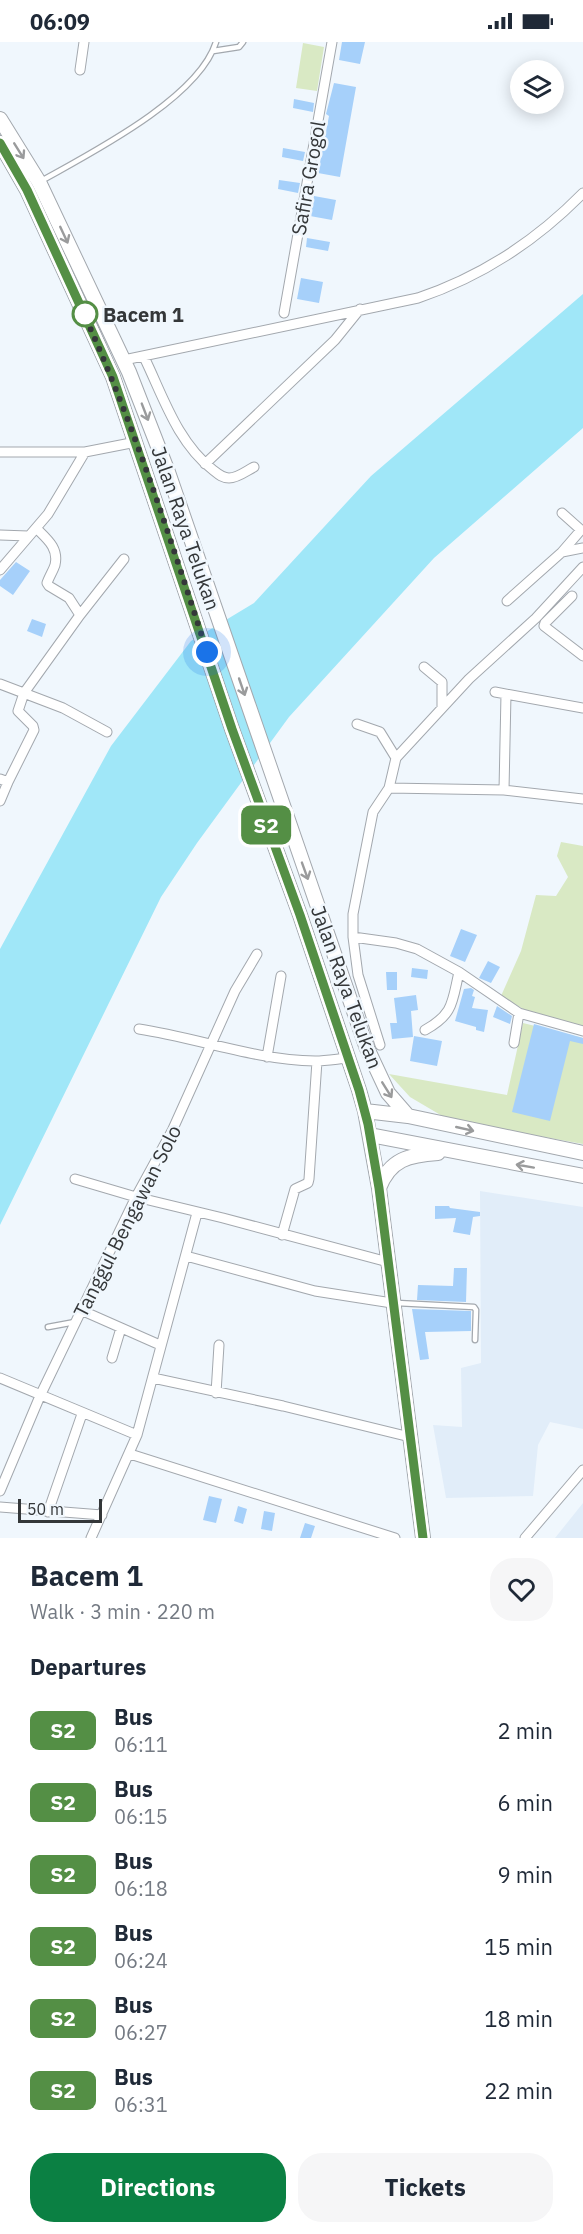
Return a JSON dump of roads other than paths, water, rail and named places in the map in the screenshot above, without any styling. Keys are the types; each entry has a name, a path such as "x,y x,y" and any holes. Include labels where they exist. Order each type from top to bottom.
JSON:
{"main road":[{"name":"Jalan Raya Telukan","path":"0,119 124,360 168,472 366,1046 388,1093 408,1116"},
{"name":"Jalan Raya Telukan","path":"0,143 33,186 113,377 232,729 300,915 365,1111 379,1188 423,1538"},
{"path":"365,1111 408,1116 583,1153"},
{"path":"370,1135 583,1176"},
{"path":"379,1188 386,1172 395,1163 426,1154 454,1152"}],"street":[{"path":"80,70 84,42"},
{"name":"Safira Grogol","path":"285,314 332,42"},
{"path":"124,360 417,298 451,286 500,261 583,193"},
{"path":"205,464 335,340 361,309"},
{"path":"144,357 184,439 205,464 222,477 228,478 237,477 254,467"},
{"path":"0,452 85,452 136,442"},
{"path":"0,570 62,493 85,452"},
{"path":"507,602 562,552 582,529 562,513"},
{"path":"36,528 52,544 56,553 49,586 69,598 80,615"},
{"path":"0,535 28,536"},
{"path":"562,552 583,548"},
{"path":"0,801 4,780 34,730 33,726 18,711 24,693 124,559"},
{"path":"380,1045 358,975 353,937 353,914 373,812 389,788 396,758 469,679 536,618 583,567"},
{"path":"572,596 544,623 544,626 583,656"},
{"path":"424,667 442,682 442,707"},
{"path":"0,684 63,708 107,732"},
{"path":"495,692 583,708"},
{"path":"504,790 506,694"},
{"path":"357,724 380,732 396,758"},
{"path":"389,788 504,790 583,799"},
{"path":"353,937 417,949 459,972 519,1013 583,1031"},
{"name":"Tanggul Bengawan Solo","path":"0,1491 40,1396 136,1197 172,1131 235,991 258,954"},
{"path":"425,1030 448,1013 459,972"},
{"path":"267,1057 282,976"},
{"path":"514,1043 519,1013"},
{"path":"139,1029 177,1035 267,1057 317,1061 348,1058"},
{"path":"282,1235 295,1189 308,1183 309,1179 317,1061"},
{"path":"75,1179 388,1262"},
{"path":"91,1538 137,1435 197,1213"},
{"path":"186,1256 315,1291 392,1303"},
{"path":"83,1311 160,1345"},
{"path":"112,1358 121,1328"},
{"path":"216,1392 219,1345"},
{"path":"0,1378 137,1435"},
{"path":"153,1378 410,1437"},
{"path":"48,1512 82,1414"},
{"path":"130,1454 395,1538"},
{"path":"525,1538 583,1470"},
{"path":"0,1507 102,1515"}],"lane":[{"path":"33,186 134,125 182,91 204,68 216,42"},
{"path":"213,51 239,47 243,42"},
{"path":"392,1303 474,1307 476,1310 475,1340"},
{"path":"48,1327 77,1321"}],"water":[{"path":"583,294 583,428 434,558 289,717 197,843 161,897 0,1225 0,949 111,746 191,641 254,603 371,476"}],"place":[{"name":"Bacem 1","path":"85,314"}]}
